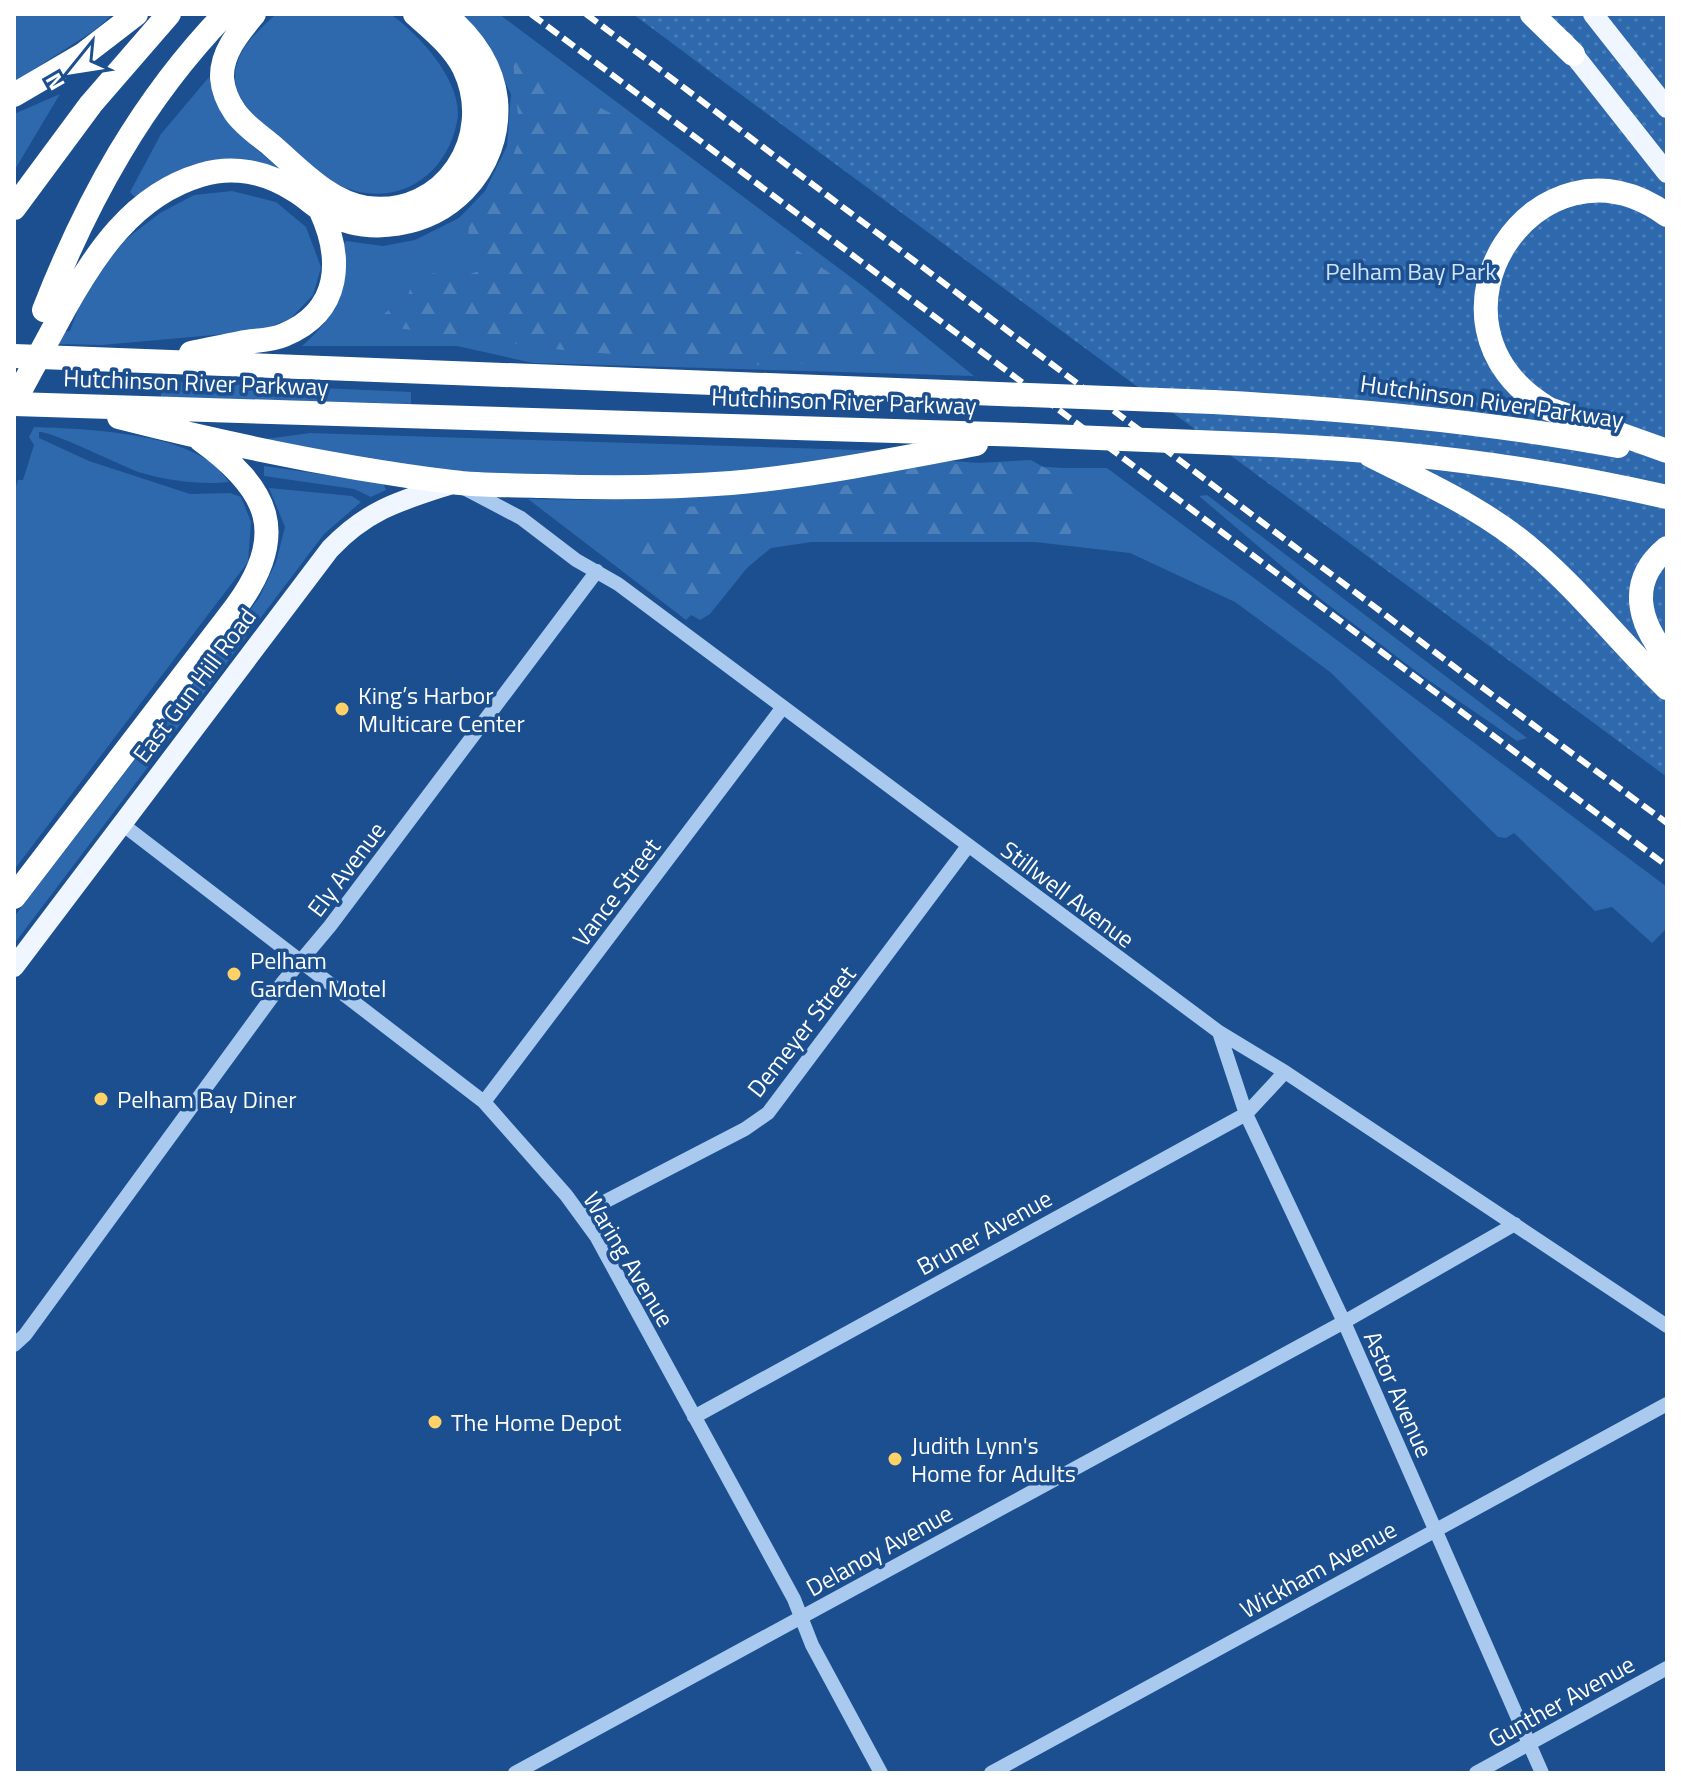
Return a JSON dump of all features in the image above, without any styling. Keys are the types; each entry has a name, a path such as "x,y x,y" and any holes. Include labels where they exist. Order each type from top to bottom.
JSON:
{"highway":[{"path":"14,95 84,54 136,14"},
{"path":"14,208 91,104 169,14"},
{"path":"14,401 53,312 76,232 107,170 145,109 225,14"},
{"path":"254,14 232,42 223,65 223,86 231,106 243,122 330,194 366,207 402,205 424,197 450,177 465,152 474,123 473,99 464,69 453,52 415,14"},
{"path":"53,312 122,225 150,201 192,178 219,171 253,172 288,186 320,209 344,220 368,225 406,222 425,217 446,206 480,170 491,147 496,125 494,88 480,53 466,34 444,14"},
{"path":"1532,14 1573,54"},
{"path":"1667,215 1633,196 1602,191 1578,192 1551,203 1528,217 1502,249 1489,278 1485,309 1491,342 1503,369 1537,402 1667,454"},
{"path":"154,361 281,336 311,317 328,293 335,267 333,241 320,209"},
{"name":"Hutchinson River Parkway","path":"14,356 1332,408 1443,418 1667,454"},
{"name":"Hutchinson River Parkway","path":"14,401 74,406 1023,435 1357,449 1504,465 1667,497"},
{"path":"74,406 195,436 325,462 455,483 637,488 731,483 808,474 1023,435"},
{"path":"14,897 236,607 261,569 267,533 258,498 237,469 195,436"},
{"path":"1357,449 1458,498 1520,540 1555,571 1667,688"},
{"path":"1667,548 1648,571 1643,584 1641,609 1648,631 1667,657"}],"main road":[{"path":"1541,14 1667,173"},
{"path":"1593,14 1667,108"},
{"name":"East Gun Hill Road","path":"14,967 319,562 341,538 378,510 455,483"}],"street":[{"name":"Stillwell Avenue","path":"455,483 521,518 576,560 618,584 1219,1032 1285,1072 1667,1326"},
{"name":"Ely Avenue","path":"14,1345 25,1335 283,982 393,844 597,571"},
{"name":"Vance Street","path":"484,1102 783,707"},
{"name":"Waring Avenue","path":"122,824 484,1102 581,1214 596,1236 794,1599 812,1645 881,1773"},
{"name":"Demeyer Street","path":"581,1214 745,1129 768,1113 968,846"},
{"name":"Astor Avenue","path":"1219,1032 1246,1114 1344,1322 1542,1773"},
{"name":"Bruner Avenue","path":"694,1417 1246,1114 1285,1072"},
{"name":"Delanoy Avenue","path":"515,1773 1344,1322 1515,1224"},
{"name":"Wickham Avenue","path":"991,1773 1667,1404"},
{"name":"Gunther Avenue","path":"1476,1773 1667,1668"}],"green space":[{"path":"14,14 113,14 95,30 14,82"},
{"path":"276,14 390,14 414,34 447,77 458,108 450,143 427,175 411,186 393,192 374,194 354,190 320,173 252,113 240,97 236,68 248,42"},
{"path":"454,14 499,14 864,287 974,376 533,363 457,346 302,346 323,324 337,302 346,241 383,246 415,240 459,218 485,191 507,146 511,94 483,38"},
{"name":"Pelham Bay Park","path":"633,14 1667,14 1667,777 724,82"},
{"path":"513,61 644,131 770,231 951,359 746,365 563,350 397,328 384,314 408,295 414,278 435,273 456,279 493,266 485,254 467,249 469,225 498,192 520,138"},
{"path":"209,77 214,94 229,121 288,176 244,165 208,162 174,172 136,198 130,192 161,134"},
{"path":"60,94 14,171 14,114"},
{"path":"232,191 276,202 306,227 321,267 313,295 290,319 258,331 102,345 59,344 62,332 70,331 84,293 125,240 160,213 194,195"},
{"path":"161,381 411,392 411,404 161,397"},
{"path":"34,427 126,434 194,453 212,463 229,482 197,483 153,476 39,432 39,438 89,461 190,494 230,493 241,497 251,522 248,562 14,870 14,492 18,480 23,480 34,445 29,437"},
{"path":"310,433 890,451 889,454 636,483 435,471 335,455 266,439"},
{"path":"933,460 1107,468 1667,887 1667,932 1665,930 1652,943 1612,907 1595,911 1514,833 1506,838 1498,837 1330,672 1235,602 1130,553 1035,542 812,542 771,548 747,568 710,614 700,620 691,615 686,620 528,499 669,497"},
{"path":"1031,460 1064,479 1082,502 1070,535 764,537 696,608 657,576 635,544 658,510 811,494 923,466"},
{"path":"264,466 383,483 386,490 371,497 354,489 264,476"},
{"path":"269,488 352,496 361,502 324,534 14,944 14,917 259,598 276,562 285,527"},
{"path":"1207,495 1527,738 1517,741 1421,675 1318,597 1199,496"}],"railway":[{"path":"531,14 1667,866"},
{"path":"586,14 1667,823"}],"place":[{"name":"King’s Harbor Multicare Center","path":"342,709"},
{"name":"Pelham Garden Motel","path":"234,974"},
{"name":"Pelham Bay Diner","path":"101,1099"},
{"name":"The Home Depot","path":"435,1422"},
{"name":"Judith Lynn's Home for Adults","path":"895,1459"}]}
